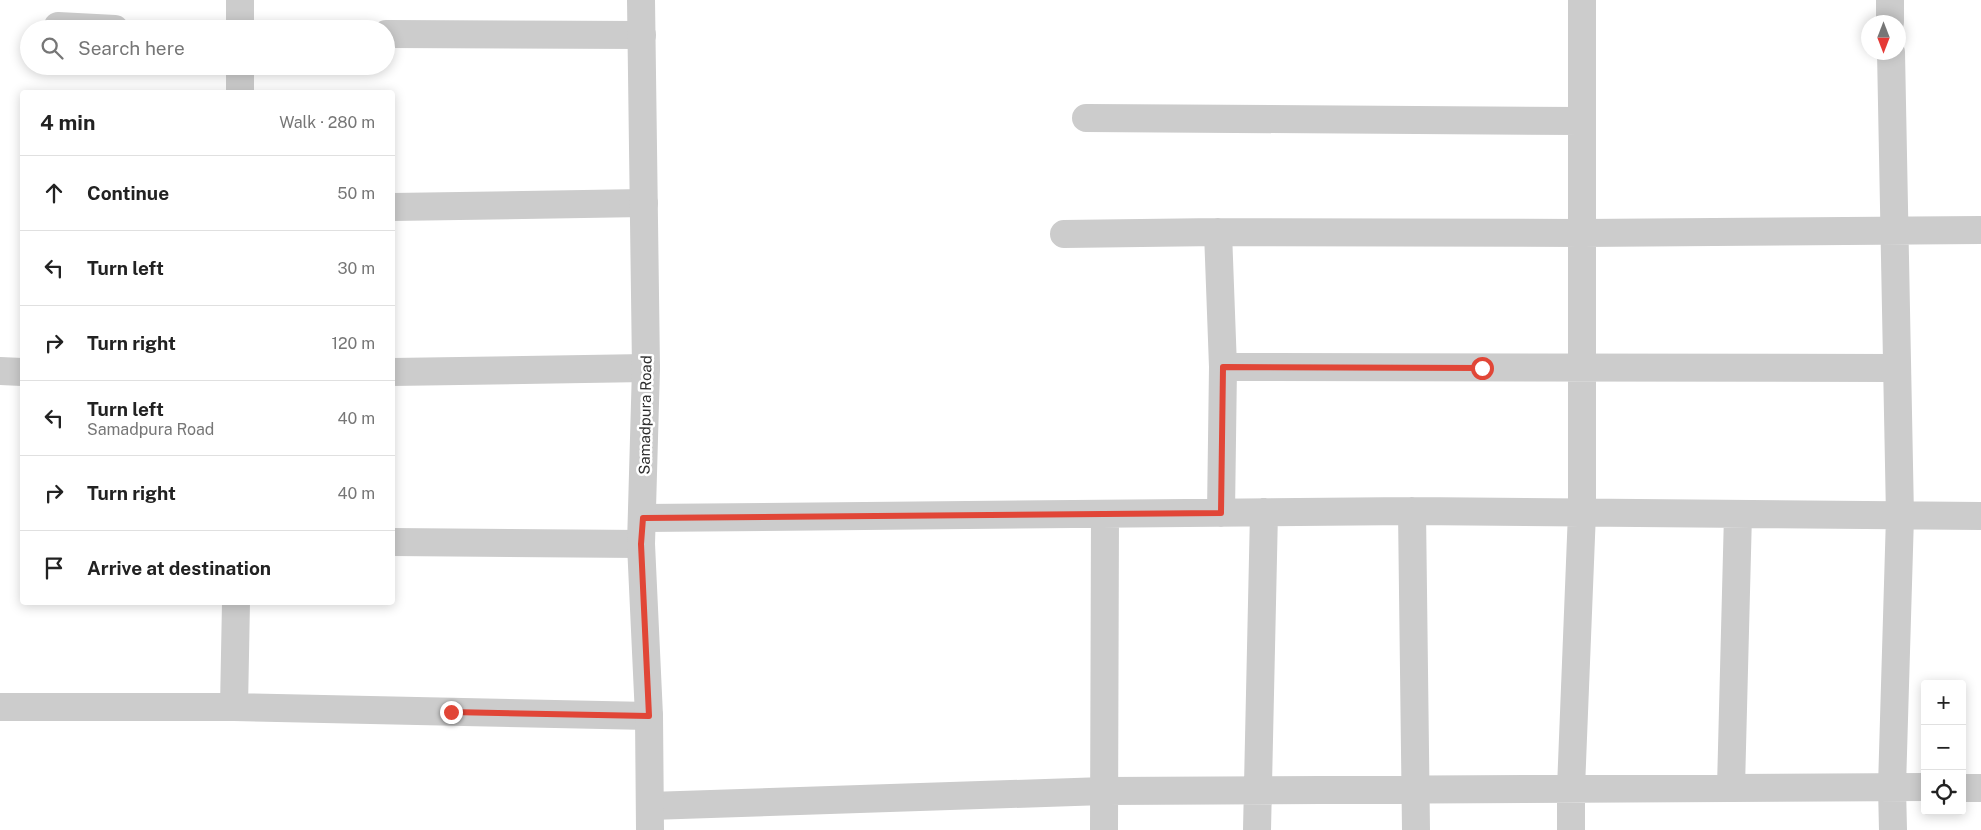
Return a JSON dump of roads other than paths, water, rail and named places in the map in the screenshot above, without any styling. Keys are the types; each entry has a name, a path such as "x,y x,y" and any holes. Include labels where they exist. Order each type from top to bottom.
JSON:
{"street":[{"path":"240,0 240,20"},
{"name":"Samadpura Road","path":"642,0 646,368 642,531 649,716 650,818"},
{"path":"1571,830 1582,512 1582,0"},
{"path":"1890,0 1890,15"},
{"path":"395,34 642,35"},
{"path":"1891,60 1900,516 1892,787 1893,830"},
{"path":"240,75 240,90"},
{"path":"1086,118 1582,121"},
{"path":"395,207 644,203"},
{"path":"1064,234 1981,230"},
{"path":"1218,232 1223,367 1221,513"},
{"path":"1223,367 1897,368"},
{"path":"395,372 646,368"},
{"path":"0,371 20,372"},
{"path":"395,542 1105,514 1412,511 1981,516"},
{"path":"1412,511 1416,830"},
{"path":"1257,830 1264,512"},
{"path":"1104,830 1105,514"},
{"path":"1731,787 1738,514"},
{"path":"234,707 236,605"},
{"path":"0,707 234,707 649,716"},
{"path":"650,818 1104,791 1921,787"},
{"path":"1966,788 1981,788"}]}
